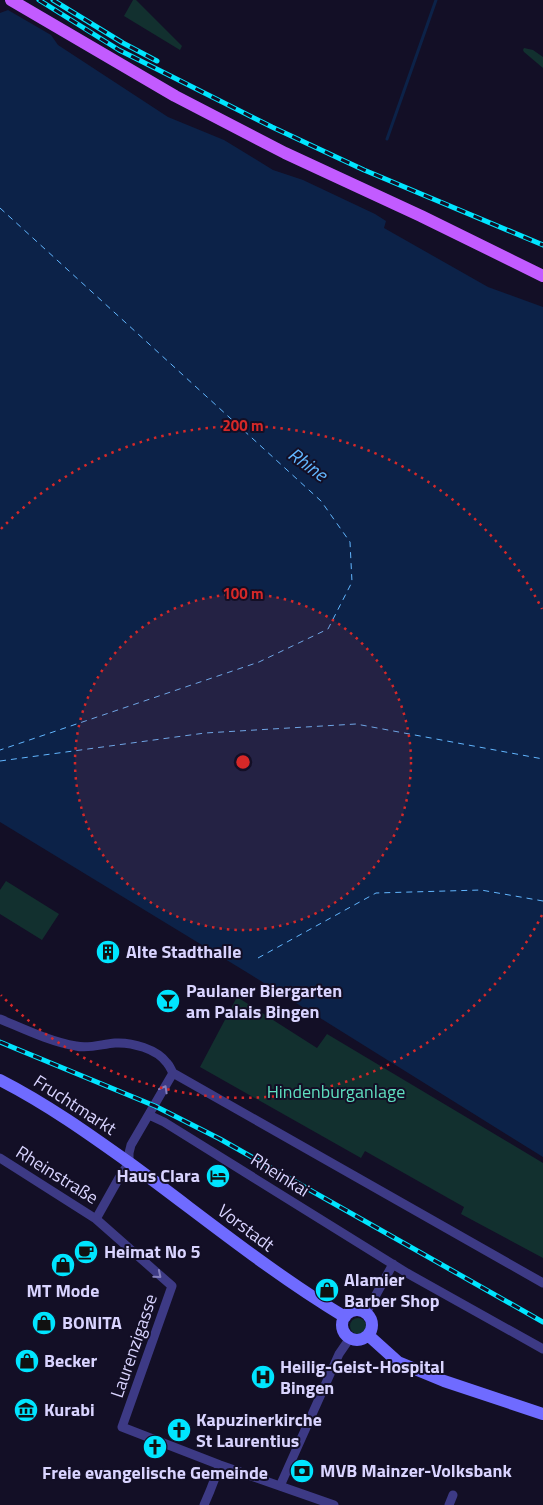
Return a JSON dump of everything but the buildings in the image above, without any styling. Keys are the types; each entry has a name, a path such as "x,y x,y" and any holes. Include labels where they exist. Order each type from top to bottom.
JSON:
{"main road":[{"path":"11,0 175,96 286,153 422,216 543,276"},
{"name":"Fruchtmarkt","path":"0,1080 70,1121 129,1163"},
{"name":"Vorstadt","path":"129,1163 275,1271 313,1298 345,1317"},
{"path":"357,1310 366,1313 372,1324 368,1335 362,1339 350,1338 346,1335 342,1327 345,1317 352,1311 357,1310"},
{"path":"368,1335 398,1362 444,1381 543,1414"}],"street":[{"path":"0,1019 75,1046 86,1048 128,1043 158,1054 173,1073 543,1282"},
{"path":"96,1219 129,1163 131,1146 173,1073"},
{"name":"Rheinkai","path":"150,1115 393,1264 543,1349"},
{"name":"Rheinstraße","path":"0,1158 96,1219"},
{"name":"Laurenzigasse","path":"96,1219 172,1286 122,1427 220,1465"},
{"path":"366,1313 393,1264"},
{"path":"280,1486 339,1354 350,1338"},
{"path":"204,1505 220,1465 334,1505"},
{"path":"449,1505 453,1495"}],"green space":[{"path":"133,0 136,0 182,46 180,50 124,16"},
{"path":"524,48 533,50 543,57 543,68 524,52"},
{"path":"6,881 59,914 42,940 0,914 0,890"},
{"name":"Hindenburganlage","path":"237,997 317,1048 327,1034 543,1163 543,1258 461,1214 464,1207 365,1151 361,1158 200,1067"},
{"path":"355,1318 361,1318 366,1323 364,1332 355,1334 350,1329 350,1323"}],"water":[{"name":"Rhine","path":"8,10 51,35 58,45 168,117 224,140 273,170 303,180 375,214 386,221 384,228 488,287 543,307 543,1157 248,973 0,822 0,13"}],"waterway":[{"path":"387,139 436,0"}],"ferry route":[{"path":"0,208 321,501 350,542 352,582 328,629 259,662 0,750"},
{"path":"0,761 205,733 356,724 543,759"},
{"path":"258,958 376,893 481,890 543,901"}],"railway":[{"path":"39,0 119,50 272,127 364,170 543,245"},
{"path":"53,0 123,43 157,61"},
{"path":"0,1042 155,1106 220,1139 543,1322"}],"place":[{"name":"Alte Stadthalle","path":"108,952"},
{"name":"Paulaner Biergarten am Palais Bingen","path":"168,1001"},
{"name":"Haus Clara","path":"218,1176"},
{"name":"Heimat No 5","path":"86,1252"},
{"name":"MT Mode","path":"63,1265"},
{"name":"Alamier Barber Shop","path":"327,1290"},
{"name":"BONITA","path":"44,1323"},
{"name":"Becker","path":"27,1361"},
{"name":"Heilig-Geist-Hospital Bingen","path":"263,1377"},
{"name":"Kurabi","path":"26,1410"},
{"name":"Kapuzinerkirche St Laurentius","path":"179,1430"},
{"name":"Freie evangelische Gemeinde","path":"155,1447"},
{"name":"MVB Mainzer-Volksbank","path":"302,1471"}]}
